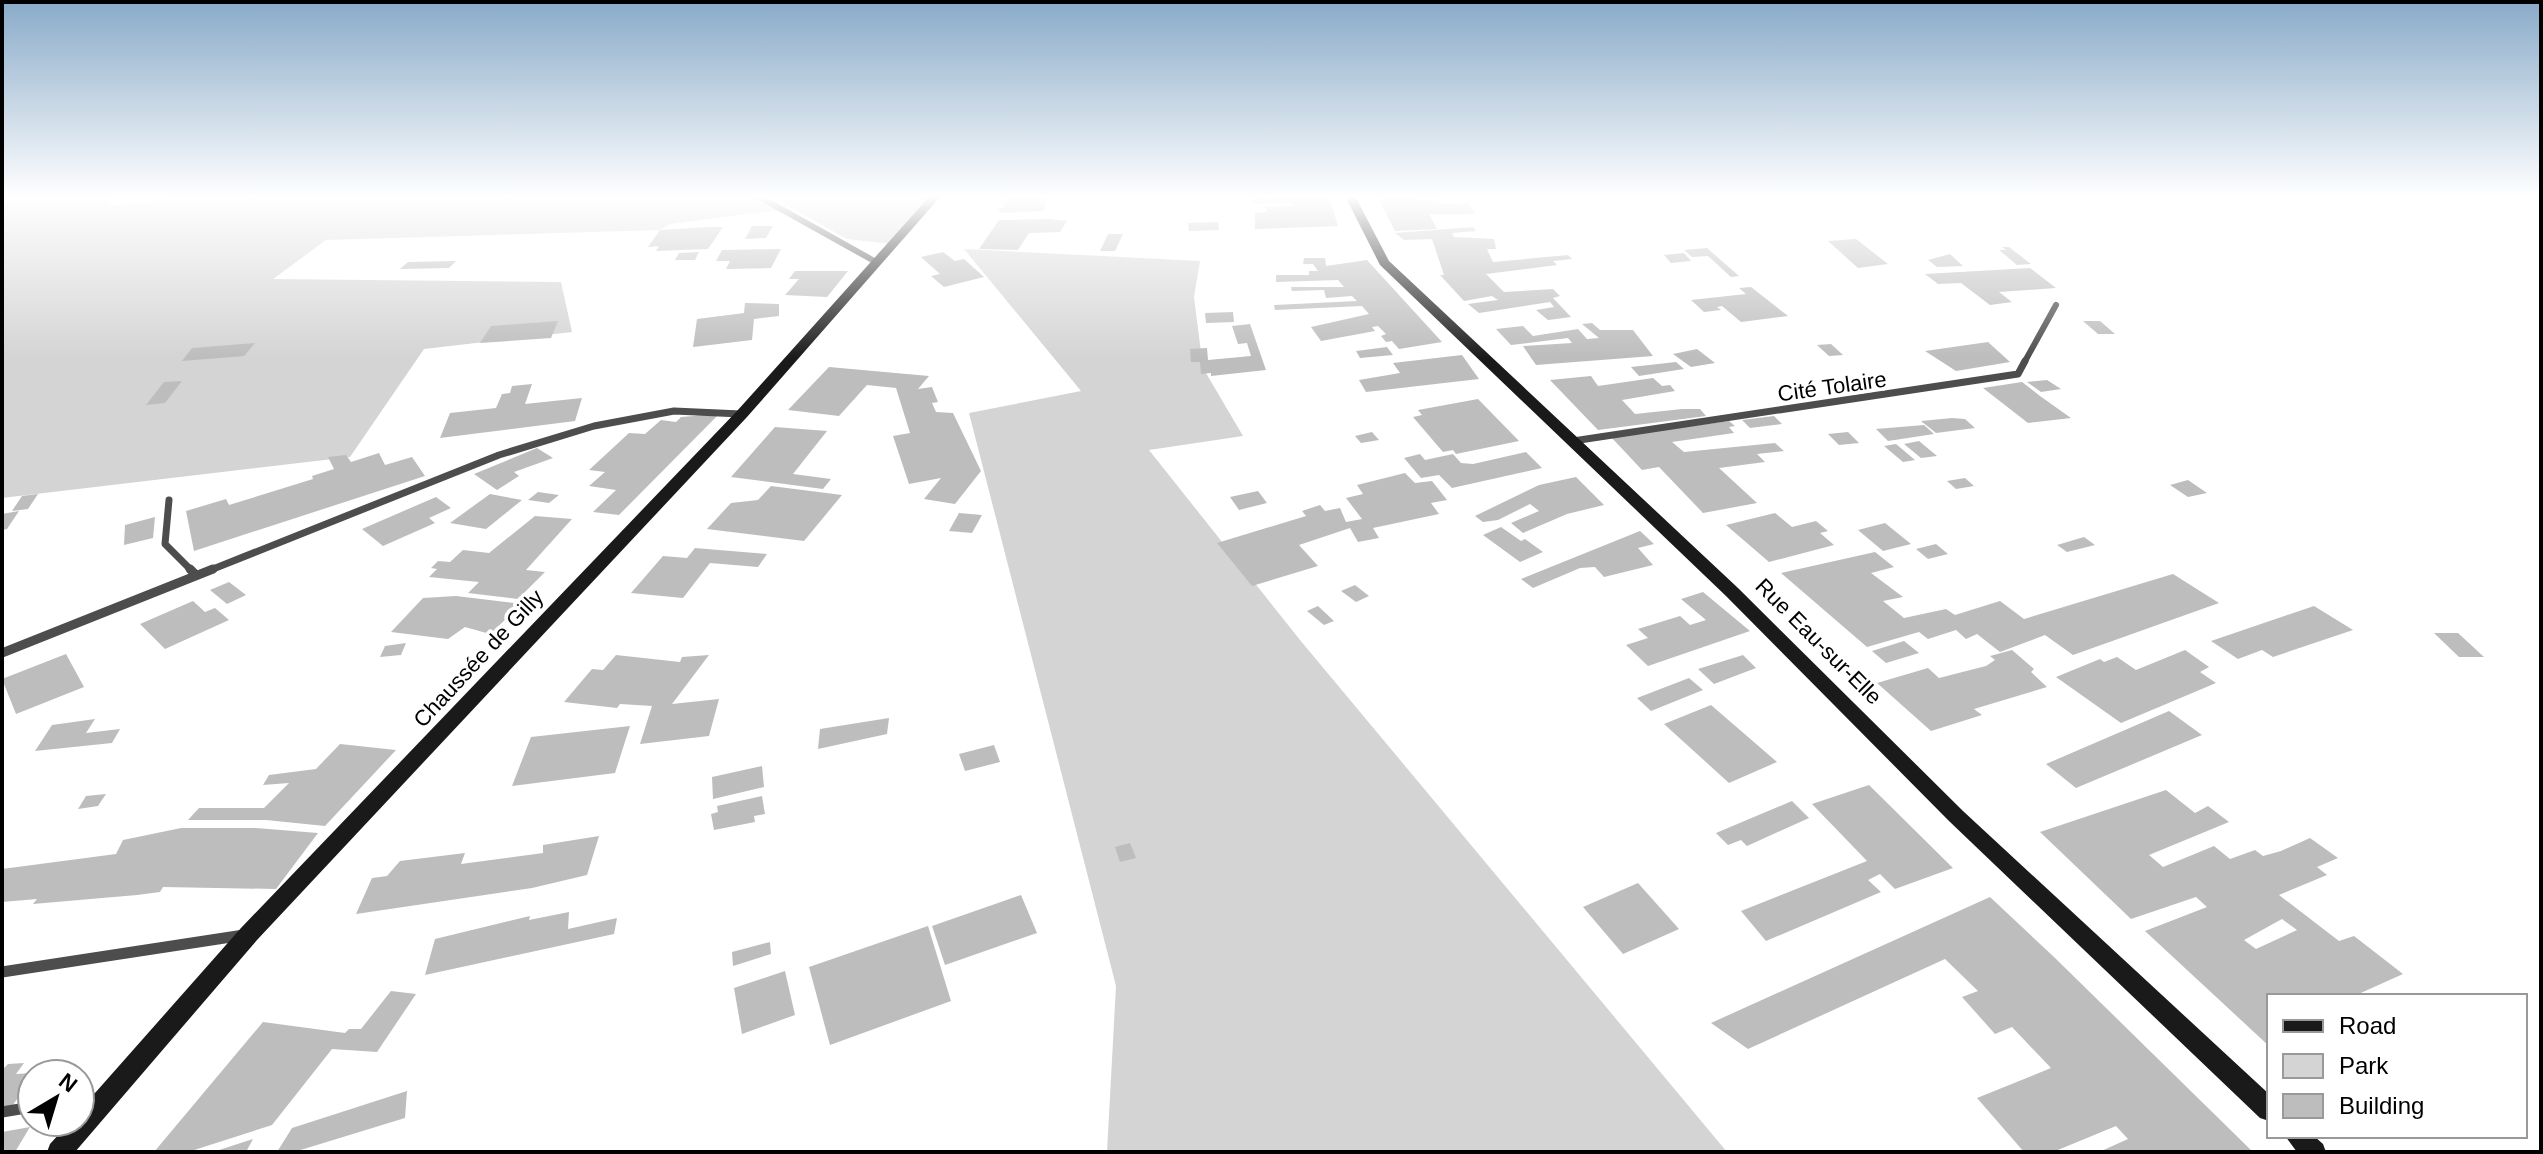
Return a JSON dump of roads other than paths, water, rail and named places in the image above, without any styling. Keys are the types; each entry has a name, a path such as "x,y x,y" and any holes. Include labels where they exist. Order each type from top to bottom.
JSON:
{"street":[{"path":"854,250 876,262"},
{"name":"Chaussée de Gilly","path":"59,1152 249,934 742,414 887,250"},
{"name":"Rue Eau-sur-Elle","path":"1377,250 1384,263 1732,592 1956,816 2267,1108"},
{"name":"Cité Tolaire","path":"1573,441 2018,374 2056,305"},
{"path":"2,653 499,455 594,426 674,411 742,414"},
{"path":"169,500 165,544 196,575"},
{"path":"2,972 249,934"},
{"path":"96,1098 107,1096"},
{"path":"2299,1138 2314,1152"}]}
